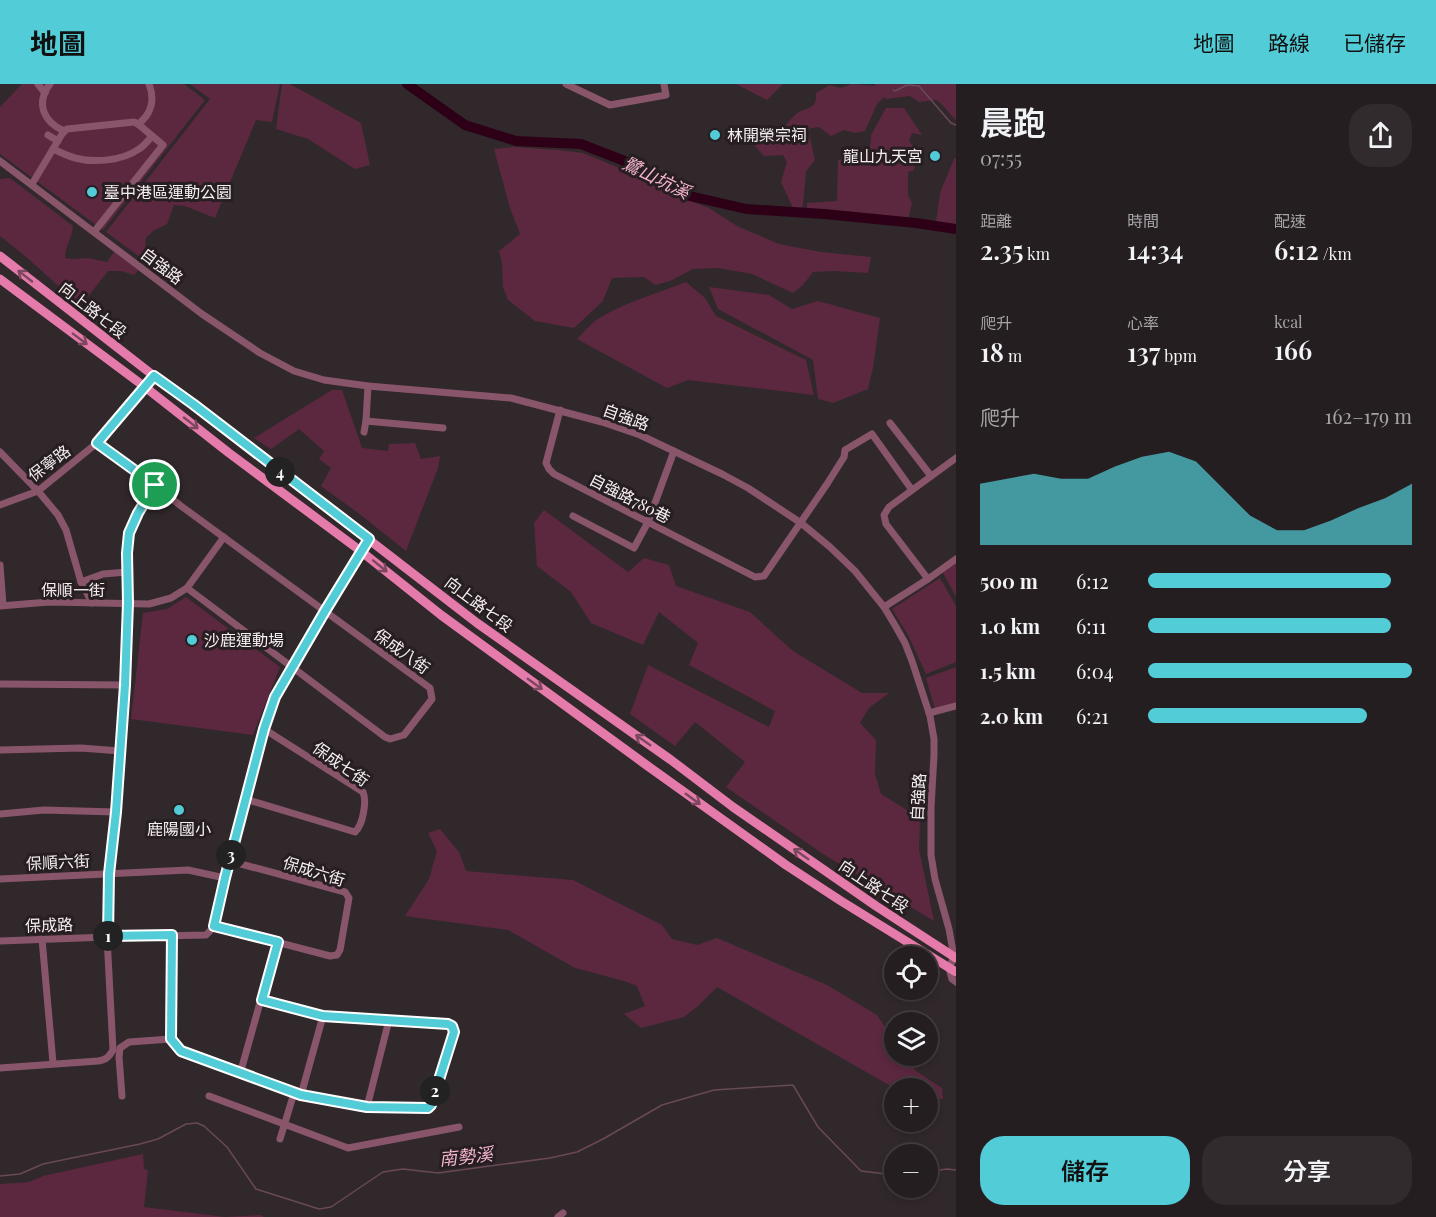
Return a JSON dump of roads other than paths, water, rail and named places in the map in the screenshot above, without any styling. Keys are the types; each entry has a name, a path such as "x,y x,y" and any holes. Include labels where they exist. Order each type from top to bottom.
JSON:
{"main road":[{"name":"向上路七段","path":"0,256 477,623 671,760 733,807 876,906 955,957"},
{"name":"向上路七段","path":"0,279 362,552 441,615 749,839 841,901 952,970"}],"street":[{"path":"38,84 45,93"},
{"path":"50,84 43,98 45,114 50,124 64,132"},
{"path":"138,124 152,106 149,84"},
{"path":"566,84 610,105 666,95 664,84"},
{"path":"32,184 67,129 134,122 138,124 164,146 94,232"},
{"path":"48,135 58,141"},
{"path":"53,149 77,159 109,159 132,153 152,136"},
{"name":"自強路","path":"0,161 202,314 260,353 294,371 324,380 368,386 508,397 602,422 640,435 748,488 830,547 855,571 884,607 905,643 929,712 934,739 931,855 955,957"},
{"name":"保寧路","path":"0,505 38,491 97,443 154,376"},
{"path":"364,432 368,386"},
{"name":"自強路780巷","path":"560,410 546,463 554,474 755,577 764,576 801,524"},
{"path":"366,421 442,428"},
{"path":"890,423 931,476"},
{"path":"801,524 844,457 845,450 872,434 912,490"},
{"name":"保成八街","path":"97,443 430,688 432,699 404,735 390,739 385,737 187,588"},
{"path":"573,516 634,548 648,522 674,451"},
{"path":"0,452 58,514 66,530 81,582 92,603"},
{"path":"928,579 886,524 884,515 889,507 956,458"},
{"path":"0,1068 105,1060 113,1050 108,936 109,874 125,685 127,553 129,533 155,485"},
{"name":"保順一街","path":"2,606 49,602 149,604 171,598 187,588 224,537"},
{"path":"214,926 245,799 275,697 369,539"},
{"path":"884,607 956,559"},
{"path":"0,565 2,606"},
{"path":"81,582 104,574 127,572"},
{"path":"0,684 125,685"},
{"path":"929,712 956,706"},
{"name":"保成七街","path":"245,799 355,832 359,829 366,799 363,792 264,729"},
{"path":"0,750 81,748 120,751"},
{"path":"0,814 44,810 116,812"},
{"name":"保成六街","path":"214,926 330,956 337,955 340,950 349,898 345,892 230,861"},
{"name":"保順六街","path":"0,879 165,870 188,870 225,878"},
{"name":"保成路","path":"0,941 108,936 206,935 214,926"},
{"path":"172,935 171,1039 181,1051 298,1094 367,1107 428,1108 431,1105 454,1032 452,1026 323,1016 262,1000"},
{"path":"42,939 53,1064"},
{"path":"240,1074 278,942"},
{"path":"955,957 952,979 956,982"},
{"path":"280,1139 298,1094 323,1016"},
{"path":"367,1107 389,1020"},
{"path":"122,1096 120,1048 129,1042 171,1039"},
{"path":"210,1096 348,1148 459,1127"}],"waterway":[{"name":"鷺山坑溪","path":"407,84 465,125 516,141 581,144 622,160 690,196 746,209 824,214 956,229"},
{"path":"893,90 907,85 919,86 951,123 956,125"},
{"name":"南勢溪","path":"0,1176 20,1174 43,1164 140,1144 158,1139 186,1124 197,1123 204,1126 227,1147 256,1189 319,1209 331,1207 383,1172 403,1169 438,1173 550,1158 577,1152 662,1105 714,1090 793,1085 818,1127 861,1171 884,1174"},
{"name":"南勢溪","path":"938,1170 956,1170"}],"place":[{"name":"林開榮宗祠","path":"715,135"},
{"name":"龍山九天宮","path":"935,156"},
{"name":"臺中港區運動公園","path":"92,192"},
{"name":"沙鹿運動場","path":"192,640"},
{"name":"鹿陽國小","path":"179,810"}]}
